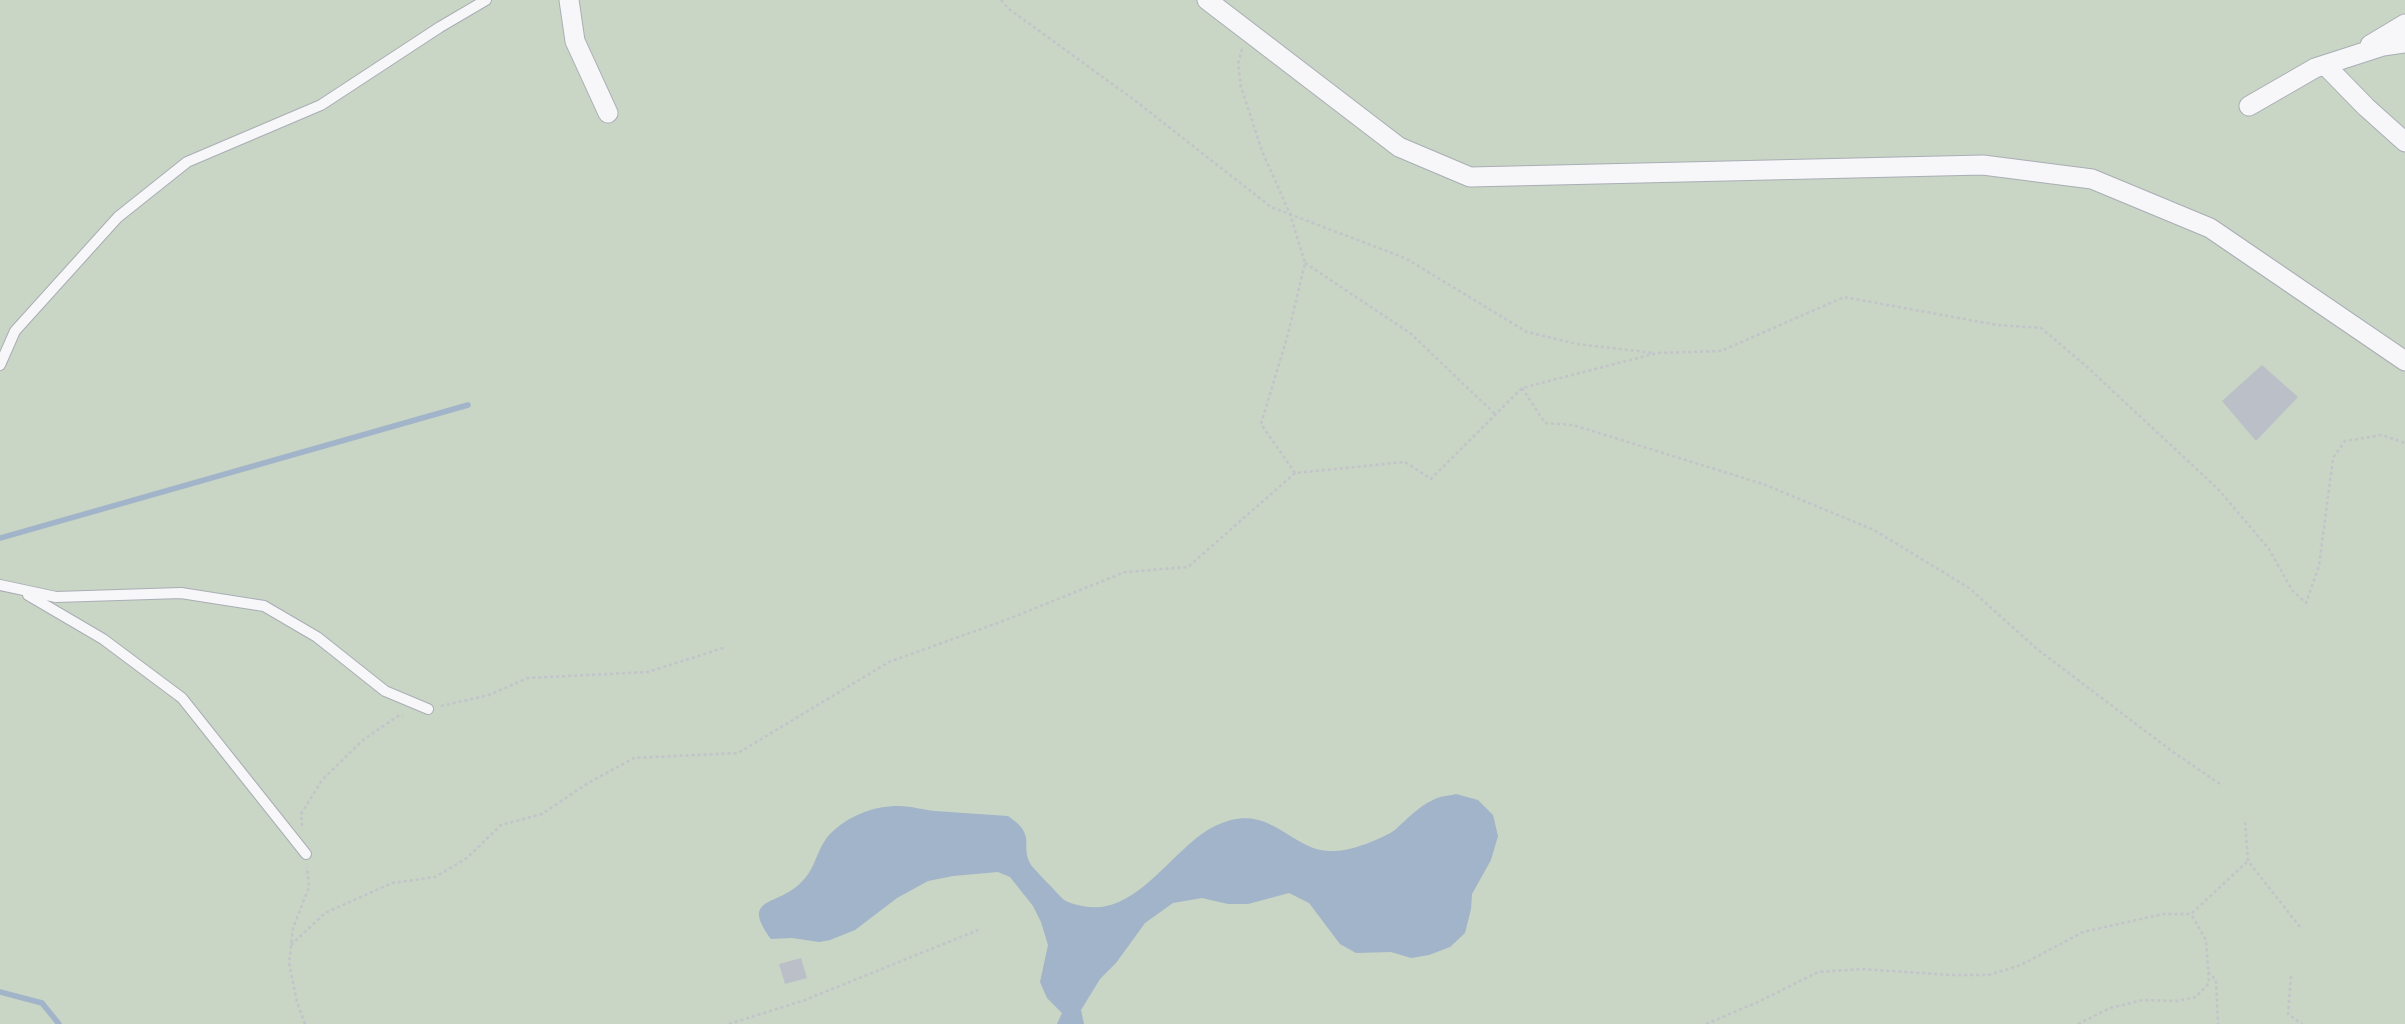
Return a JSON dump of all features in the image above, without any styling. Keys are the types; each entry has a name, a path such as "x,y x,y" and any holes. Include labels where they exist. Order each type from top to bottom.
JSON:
{"street":[{"path":"569,0 575,41 608,113"},
{"path":"1207,0 1399,146 1470,177 1983,165 2092,180 2210,228 2405,361"},
{"path":"2352,56 2405,24"},
{"path":"2248,106 2315,68 2383,46 2405,43"},
{"path":"2326,65 2366,107 2405,142"}],"lane":[{"path":"0,365 15,332 118,217 186,162 321,105 440,27 486,0"},
{"path":"0,585 56,597 181,593 264,606 317,637 385,691 428,709"},
{"path":"19,590 103,639 182,698 306,854"}],"path":[{"path":"1001,0 1009,9 1133,99 1271,207 1405,258 1527,332 1577,344 1657,353 1721,351 1844,297 1997,325 2040,328 2086,366 2218,489 2269,549 2292,590 2306,603 2319,566 2332,458 2345,441 2382,436 2405,443"},
{"path":"1248,32 1238,64 1241,87 1262,151 1290,214 1305,263 1288,334 1262,424 1295,473"},
{"path":"1305,263 1410,334 1496,414"},
{"path":"291,945 325,913 392,883 436,877 467,858 502,825 542,814 588,784 634,758 738,754 889,662 1006,620 1125,572 1188,567 1295,473 1405,462 1430,479 1522,388 1657,353"},
{"path":"1522,388 1546,423 1573,425 1756,482 1874,530 1970,588 2037,649 2173,752 2220,784"},
{"path":"305,1024 297,1002 289,963 293,928 309,887 301,814 322,780 363,740 398,716 489,695 528,678 648,672 726,647"},
{"path":"2244,822 2248,861 2300,928"},
{"path":"1706,1024 1758,1002 1818,972 1861,969 1951,975 1988,975 2021,965 2083,932 2163,914 2191,914 2248,861"},
{"path":"2078,1024 2110,1008 2144,1000 2177,1001 2196,997 2209,983 2206,940 2191,914"},
{"path":"730,1024 805,1000 978,930"},
{"path":"2208,972 2216,980 2218,1024"},
{"path":"2291,976 2288,1014 2302,1024"}],"green space":[{"path":"0,0 2405,0 2405,1024 0,1024"}],"water":[{"path":"1456,794 1478,800 1493,815 1498,836 1491,860 1472,894 1471,909 1465,933 1450,947 1429,955 1411,958 1391,952 1356,953 1340,944 1309,903 1289,893 1248,904 1228,904 1202,898 1173,903 1145,923 1116,963 1100,979 1081,1010 1084,1024 1057,1024 1062,1013 1047,998 1040,982 1048,945 1041,922 1033,906 1010,877 998,872 953,876 928,881 897,898 855,930 830,940 819,942 792,938 771,939 759,917 760,910 764,905 787,893 803,881 812,867 825,840 837,828 853,817 862,813 889,806 904,806 935,811 1008,816 1023,829 1028,858 1031,865 1064,900 1082,906 1102,907 1120,902 1137,891 1199,836 1215,826 1235,819 1251,819 1266,822 1305,844 1319,850 1335,851 1358,847 1382,837 1395,830 1422,806 1438,798"}],"building":[{"path":"2262,365 2298,397 2256,441 2222,401"},
{"path":"801,958 807,978 785,984 779,964"}],"waterway":[{"path":"0,538 468,405"},
{"path":"0,992 42,1003 59,1024"}]}
